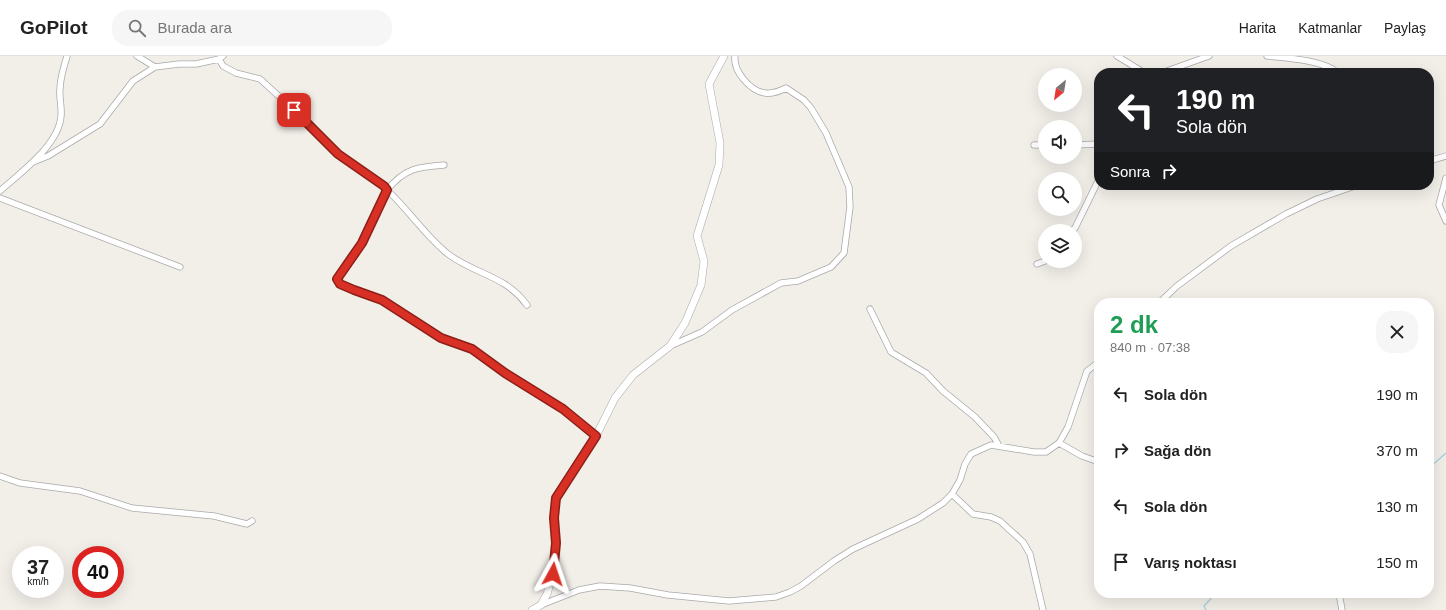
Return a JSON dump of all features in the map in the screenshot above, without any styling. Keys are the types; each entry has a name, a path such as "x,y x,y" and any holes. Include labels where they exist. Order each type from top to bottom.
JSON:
{"street":[{"path":"0,191 33,162 50,144 58,130 62,117 59,90 67,56"},
{"path":"137,56 155,67"},
{"path":"670,346 684,323 701,286 704,261 697,236 719,165 720,143 709,84 724,56"},
{"path":"541,605 547,594 553,574 556,543 554,518 556,498 596,436 615,398 633,375 670,346 702,332 732,310 781,282 798,281 830,268 844,253 850,207 849,188 826,133 811,108 804,100 786,88 769,94 755,90 740,75 734,62 735,56"},
{"path":"1117,56 1135,68"},
{"path":"1175,68 1209,56"},
{"path":"1267,56 1309,61 1330,68"},
{"path":"33,162 48,156 100,124 133,81 155,67 179,64 196,64 221,58 223,66 236,73 260,79 338,154 384,186 442,250 462,263 508,285 519,294 527,305"},
{"path":"1082,145 1094,144"},
{"path":"1434,160 1446,157"},
{"path":"444,165 422,166 411,170 394,181 387,190 362,243 337,279 340,284 382,300 441,338 472,349 505,373 558,406 596,436"},
{"path":"1446,178 1439,205 1446,221"},
{"path":"1076,224 1094,189"},
{"path":"1164,298 1177,286 1231,246 1286,214 1311,202 1344,190"},
{"path":"0,198 180,266"},
{"path":"870,309 891,352 926,373 943,391 975,417 994,437 999,446"},
{"path":"532,610 579,590 600,586 630,588 668,595 720,601 776,597 784,595 801,586 834,560 853,548 929,512 943,503 952,494 960,480 970,454 991,445 1034,452 1046,452 1059,443 1068,427 1087,372 1094,366"},
{"path":"1059,443 1082,456 1094,460"},
{"path":"0,476 20,483 80,491 132,508 214,516 247,524 252,520"},
{"path":"952,494 973,514 991,517 1000,521 1013,531 1023,542 1030,554 1043,610"},
{"path":"1340,598 1342,610"}],"waterway":[{"path":"1434,464 1446,453"},
{"path":"1206,610 1204,606 1211,598"}],"route":[{"path":"294,110 338,154 384,186 387,190 362,243 337,279 340,284 382,300 441,338 472,349 505,373 563,409 596,436 556,498 554,518 556,543 553,574"}]}
